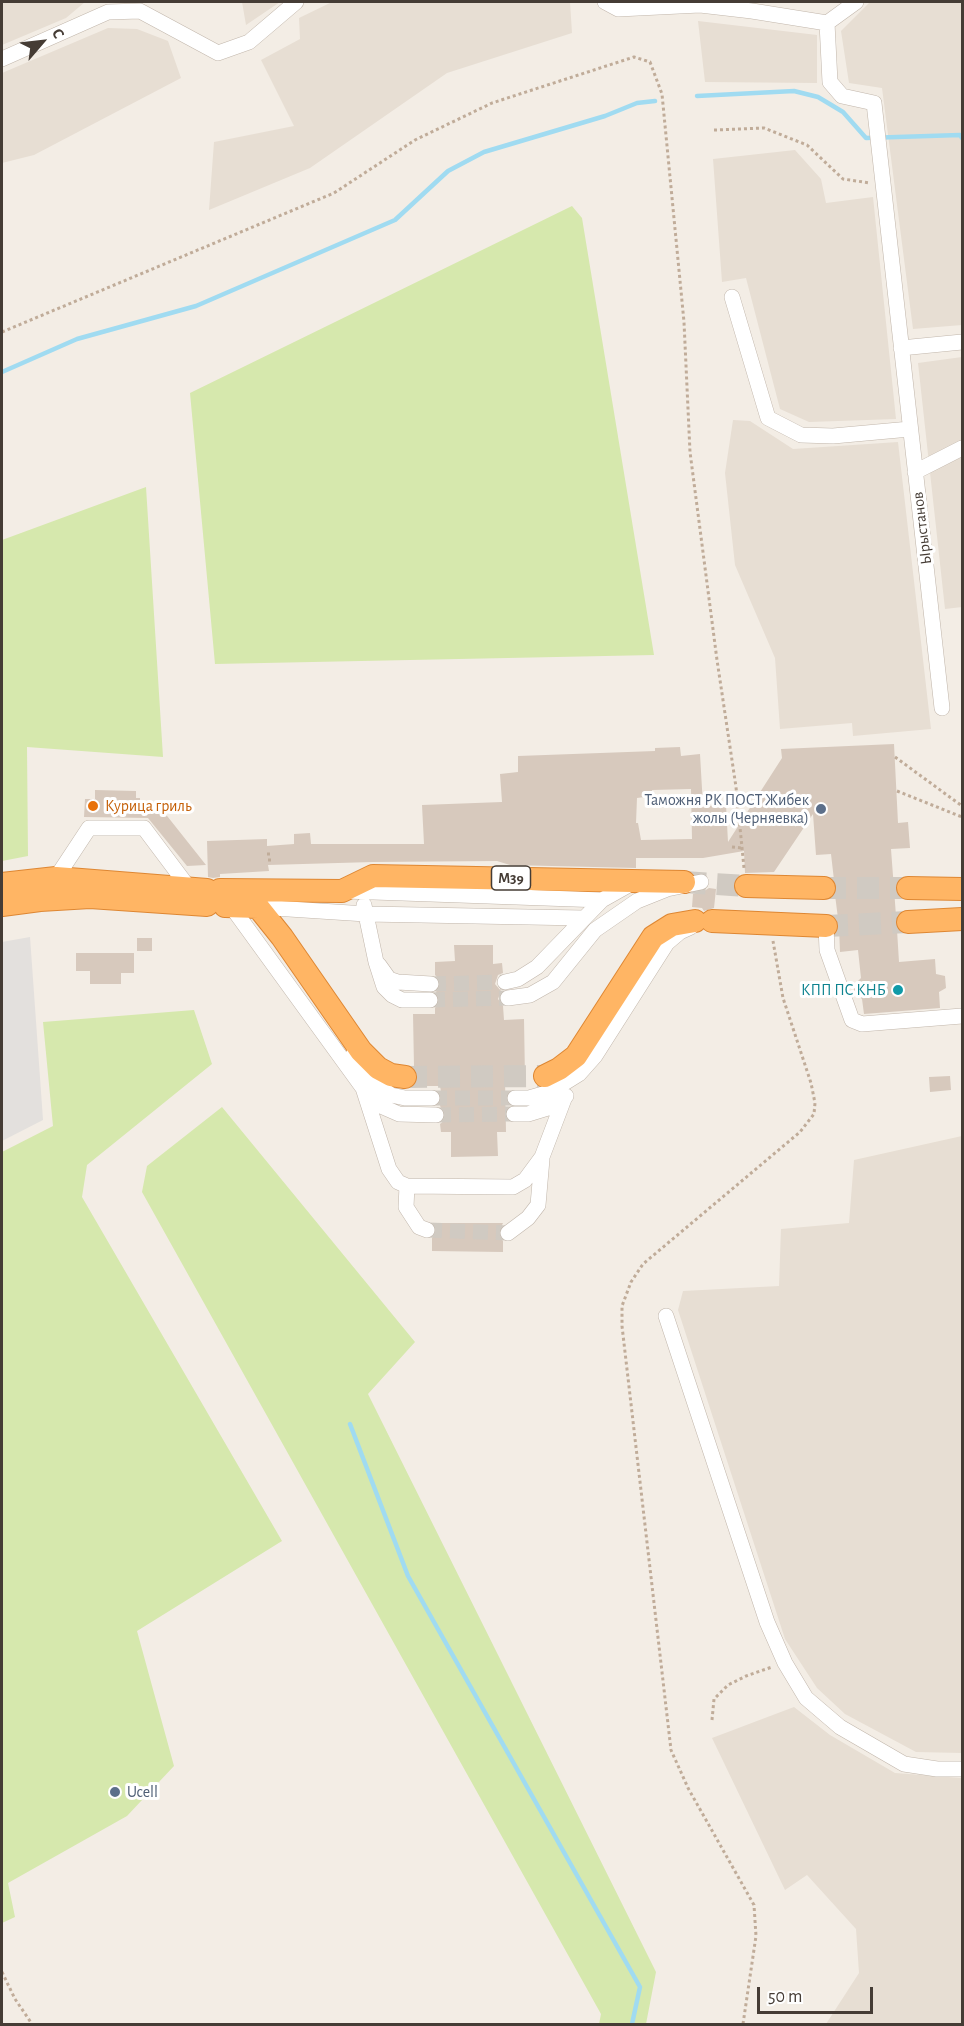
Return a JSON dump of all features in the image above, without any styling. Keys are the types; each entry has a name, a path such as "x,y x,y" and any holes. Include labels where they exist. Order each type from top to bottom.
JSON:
{"highway":[{"name":"M39","path":"2,905 90,897 212,897 351,892 373,876 693,882"},
{"name":"M39","path":"2,884 56,878 212,897 258,907"},
{"path":"746,886 824,888"},
{"path":"908,888 963,889"},
{"path":"258,907 282,937 361,1051 378,1068 391,1075 405,1077"},
{"path":"908,922 963,918"},
{"path":"545,1076 559,1070 576,1056 653,937 672,925 704,921 826,926"}],"street":[{"path":"2,59 108,12 140,11 218,52 249,42 296,2"},
{"path":"605,2 618,9 700,5 752,10 827,23 856,2"},
{"name":"Ырыстанов","path":"827,23 830,82 842,96 874,103 942,708"},
{"path":"732,297 768,418 801,435 833,436 910,429"},
{"path":"901,348 963,342"},
{"path":"915,472 963,448"},
{"path":"56,878 89,828 144,828 212,897 363,1088 383,1107 399,1114 436,1115"},
{"path":"505,982 518,980 537,967 602,900 636,881"},
{"path":"508,998 530,995 553,982 596,930 637,901 666,889 693,882"},
{"path":"351,892 602,900"},
{"path":"351,892 366,914 384,987 392,995 402,1000 430,992"},
{"path":"258,907 366,914 583,918"},
{"path":"363,1088 389,1169 398,1182 407,1186 513,1187 525,1180 542,1157 564,1099 579,1074 595,1056 667,943 680,932 704,921"},
{"path":"826,926 826,950 852,1020 862,1024 963,1016"},
{"path":"322,995 325,1014 335,1032 374,1083 391,1095 432,1098"},
{"path":"515,1098 529,1098 550,1092 579,1074"},
{"path":"514,1114 528,1114 551,1107 564,1099"},
{"path":"508,1233 528,1218 538,1205 542,1157"},
{"path":"407,1186 406,1207 419,1227 427,1230"},
{"path":"666,1316 767,1622 785,1663 806,1698 840,1727 904,1764 937,1769 963,1769"}],"path":[{"path":"2,332 334,193 415,140 492,103 633,57 650,62 662,94 684,322 690,452 736,787 746,886"},
{"path":"714,130 764,128 807,145 843,179 883,185"},
{"path":"895,757 963,806"},
{"path":"897,791 963,817"},
{"path":"725,816 741,821"},
{"path":"732,847 743,848"},
{"path":"267,854 273,854"},
{"path":"268,860 273,860"},
{"path":"712,1720 714,1699 728,1685 746,1676 785,1663"},
{"path":"2,1972 15,1999 32,2025"}],"shaded area":[{"path":"2,2 85,2 66,18 2,45"},
{"path":"242,2 280,2 246,25"},
{"path":"332,2 570,2 572,33 447,73 310,168 209,210 214,142 294,126 261,60 300,39 299,18"},
{"path":"870,2 962,2 962,325 913,329 882,88 849,83 841,31"},
{"path":"698,21 817,35 817,83 705,82"},
{"path":"108,28 137,29 168,41 181,78 34,155 2,163 2,73"},
{"path":"795,150 821,179 826,203 873,197 896,419 809,422 780,409 746,278 722,282 713,159"},
{"path":"962,357 962,607 945,609 918,363"},
{"path":"733,420 750,421 793,449 898,442 931,729 853,736 852,723 780,729 775,658 735,565 725,473"},
{"path":"30,937 43,1120 2,1141 2,942"},
{"path":"962,1136 962,1753 916,1752 845,1714 817,1688 785,1639 678,1310 683,1291 779,1286 781,1229 849,1223 854,1160"},
{"path":"794,1707 830,1735 895,1773 962,1778 962,2024 826,2024 859,1973 856,1929 807,1875 785,1890 712,1738"}],"green space":[{"path":"572,206 582,218 654,655 215,664 190,393"},
{"path":"146,487 163,757 27,747 28,856 2,861 2,540"},
{"path":"194,1010 212,1064 87,1165 82,1197 282,1541 137,1631 174,1766 127,1816 8,1883 15,1917 2,1923 2,1152 53,1126 43,1022"},
{"path":"222,1107 415,1342 368,1394 656,1972 646,2024 599,2024 601,2014 142,1192 147,1166"}],"building":[{"path":"894,744 898,823 908,822 910,848 891,849 899,962 935,959 936,974 945,976 946,988 939,992 940,1008 864,1014 862,999 855,993 853,986 861,978 858,950 840,952 835,895 837,888 831,854 816,855 813,814 774,872 745,873 744,851 703,858 636,858 636,868 510,865 497,861 373,862 268,865 269,871 220,874 220,877 208,877 207,841 267,839 267,846 294,844 294,834 310,833 311,844 424,844 422,805 502,802 500,774 518,772 518,756 655,751 655,748 680,747 681,756 700,754 703,806 726,805 728,842 782,758 781,749","holes":["691,789 692,839 641,840 638,823 636,823 637,798 652,796 652,790"]},
{"path":"95,790 136,791 136,798 140,798 140,802 156,802 206,865 187,866 148,818 84,817 85,799 95,799"},
{"path":"709,888 716,889 714,908 704,911 702,908 692,907 693,894"},
{"path":"137,938 152,938 152,951 137,951"},
{"path":"454,945 493,945 493,964 502,963 503,973 498,975 495,984 501,991 498,999 503,1006 504,1020 524,1019 525,1079 505,1079 506,1132 497,1132 498,1156 451,1157 451,1132 441,1132 440,1124 445,1120 446,1115 440,1106 442,1097 440,1086 414,1086 418,1078 414,1067 413,1014 435,1014 435,1008 440,1001 436,992 441,984 435,975 435,962 455,961"},
{"path":"76,953 134,953 134,973 121,973 121,984 90,984 90,971 76,971"},
{"path":"950,1076 951,1090 930,1092 929,1077"},
{"path":"433,1223 503,1223 498,1234 503,1241 503,1252 432,1251 432,1238 437,1229"}],"waterway":[{"path":"697,96 794,91 818,97 843,112 866,138 960,135 962,138"},
{"path":"2,372 77,339 196,306 395,220 448,171 484,152 605,116 637,103 655,101"},
{"path":"350,1424 408,1576 640,1987 632,2024"}],"tunnel":[{"path":"684,882 746,886"},
{"path":"824,888 908,888"},
{"path":"826,926 908,922"},
{"path":"431,984 505,982"},
{"path":"430,1000 508,998"},
{"path":"405,1077 545,1076"},
{"path":"432,1098 515,1098"},
{"path":"436,1115 514,1114"},
{"path":"427,1230 508,1233"}],"place":[{"name":"Курица гриль","path":"93,806"},
{"name":"Таможня РК ПОСТ Жибек жолы (Черняевка)","path":"821,809"},
{"name":"КПП ПС КНБ","path":"898,990"},
{"name":"Ucell","path":"115,1792"}]}
